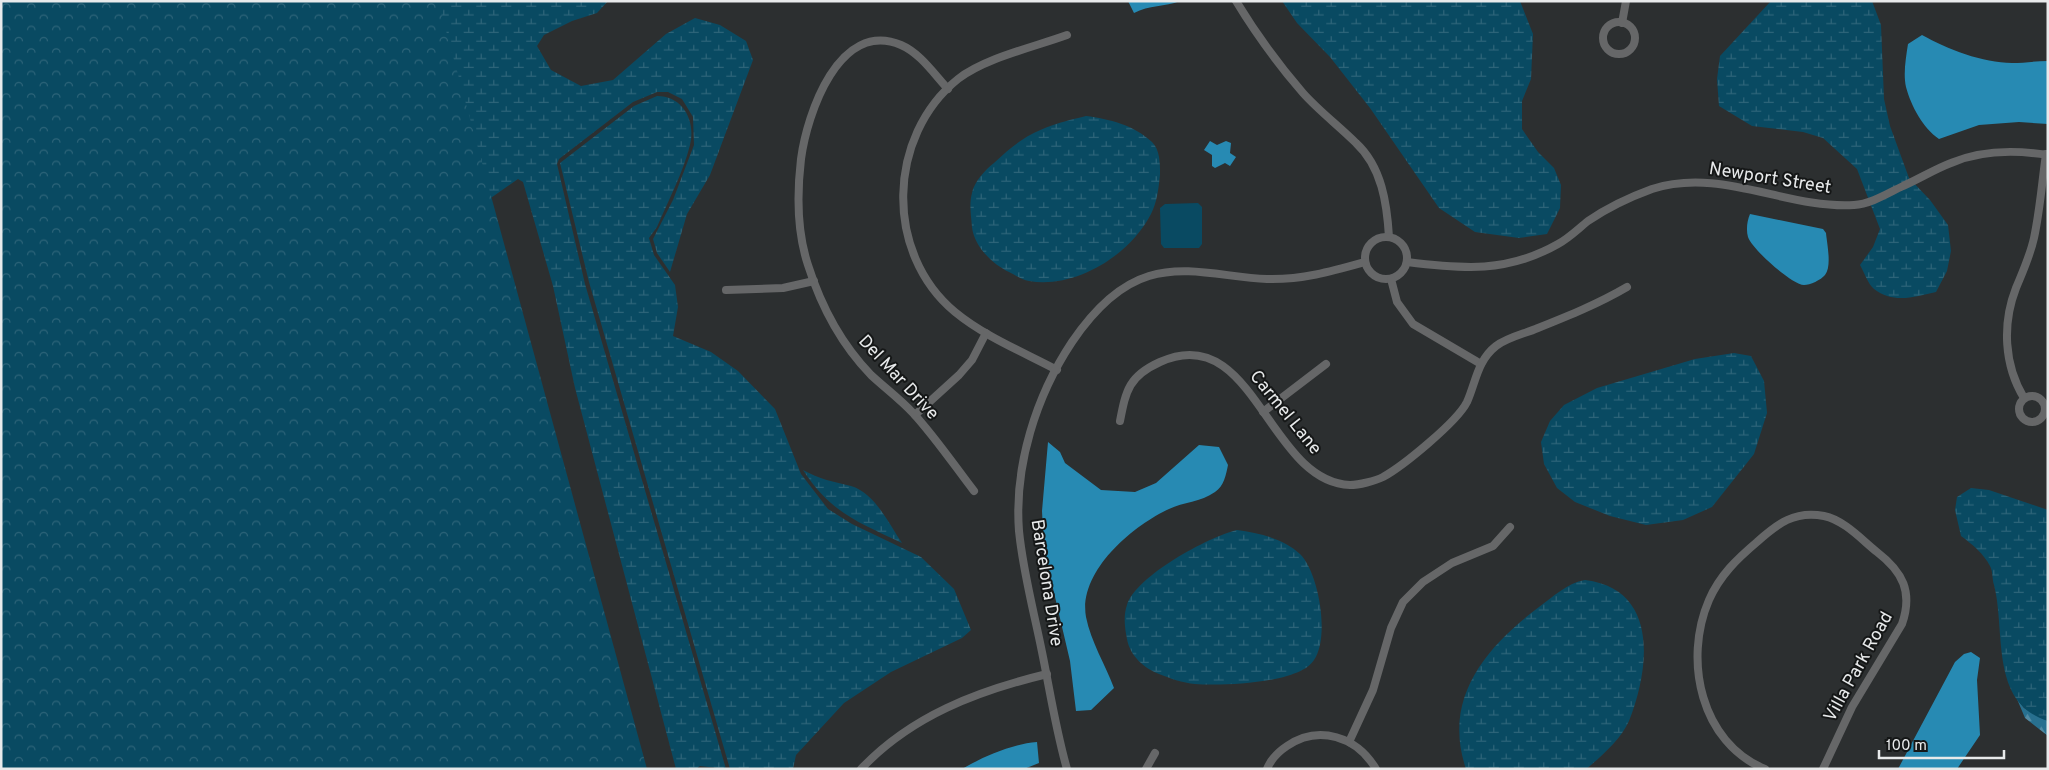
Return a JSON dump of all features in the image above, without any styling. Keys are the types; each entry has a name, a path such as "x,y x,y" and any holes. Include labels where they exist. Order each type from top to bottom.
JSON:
{"street":[{"path":"1236,1 1268,51 1304,95 1358,144 1374,166 1388,211 1389,237"},
{"path":"1622,23 1626,1"},
{"path":"1622,23 1633,31 1635,41 1630,50 1614,53 1606,47 1604,36 1609,26 1622,23"},
{"path":"1056,370 986,333 955,312 938,295 924,275 913,254 905,228 902,201 903,175 911,146 923,121 948,89 959,78 990,62 1067,35"},
{"name":"Del Mar Drive","path":"948,89 919,57 902,45 887,42 871,42 858,46 845,55 833,70 810,117 801,158 799,213 807,263 834,327 871,375 915,415 974,491"},
{"name":"Newport Street","path":"1407,262 1471,268 1498,267 1559,244 1608,208 1661,188 1697,183 1722,184 1815,203 1856,205 1873,200 1952,162 1984,154 2006,152 2047,154"},
{"path":"2024,398 2010,364 2007,338 2008,314 2027,263 2034,237 2047,154"},
{"path":"1382,237 1389,237 1400,242 1405,247 1407,262 1404,271 1391,279 1377,277 1365,262 1369,245 1382,237"},
{"name":"Barcelona Drive","path":"1067,769 1025,571 1019,530 1022,469 1030,434 1040,402 1056,370 1080,331 1100,307 1120,289 1149,276 1166,272 1196,271 1267,279 1302,278 1365,262"},
{"path":"1391,279 1397,302 1413,324 1481,364"},
{"path":"726,290 783,288 814,281"},
{"name":"Carmel Lane","path":"1120,421 1125,396 1132,381 1144,370 1161,361 1184,356 1209,358 1233,374 1303,464 1322,477 1350,485 1368,482 1383,477 1442,432 1459,415 1467,402 1476,371 1496,346 1512,337 1599,303 1627,288"},
{"path":"915,415 960,374 972,360 986,333"},
{"path":"1263,412 1326,364"},
{"name":"Villa Park Road","path":"1765,769 1754,764 1732,746 1716,727 1707,710 1701,696 1699,640 1710,598 1730,566 1776,525 1785,519 1800,515 1824,516 1836,520 1893,564 1904,582 1907,596 1906,612 1902,624 1852,707 1822,769"},
{"path":"1349,742 1373,690 1391,628 1403,602 1423,582 1452,563 1493,546 1510,527"},
{"path":"861,769 900,735 947,707 982,692 1046,674"},
{"path":"1267,769 1279,752 1295,741 1309,735 1340,737 1366,754 1376,769"},
{"path":"1146,769 1155,753"}],"green space":[{"path":"1,1 438,1 647,769 1,769"},
{"path":"367,1 608,1 597,13 572,21 544,35 537,46 551,70 581,86 613,80 666,34 695,18 720,25 746,41 753,60 710,175 687,214 670,272 657,253 653,239 673,200 694,145 693,117 682,99 668,92 657,92 633,102 559,159 557,164 585,284 726,769 700,766 696,769 676,769 575,388 553,286 523,182 518,179 478,207"},
{"path":"1282,1 1520,1 1533,34 1531,79 1522,101 1522,129 1538,152 1554,168 1561,185 1560,208 1547,234 1519,238 1475,232 1439,208 1370,108 1330,57 1297,23"},
{"path":"1771,1 1872,1 1881,25 1884,99 1890,126 1909,178 1930,200 1948,225 1951,251 1947,271 1936,292 1896,298 1881,294 1870,284 1860,265 1873,247 1880,229 1857,169 1823,138 1803,132 1752,126 1719,106 1717,79 1720,56"},
{"path":"657,96 674,100 680,105 686,111 691,127 690,145 683,166 657,227 649,238 654,255 675,285 678,307 673,336 711,352 738,371 775,409 801,474 828,509 852,524 921,557 954,589 971,630 962,638 891,672 844,703 796,755 793,769 730,769 589,282 560,163 634,106"},
{"path":"1086,116 1112,121 1129,127 1145,136 1155,145 1159,157 1160,174 1153,210 1142,229 1130,243 1100,266 1065,280 1047,282 1024,280 996,264 985,254 976,241 973,234 971,210 973,189 987,169 1016,144 1047,127"},
{"path":"1198,203 1202,207 1202,244 1199,248 1164,248 1161,244 1160,208 1165,204"},
{"path":"1734,353 1751,356 1764,381 1767,413 1754,454 1712,507 1683,520 1646,525 1610,516 1575,502 1557,488 1544,464 1541,442 1550,421 1564,405 1597,388 1695,359"},
{"path":"803,470 833,482 851,486 867,495 881,510 902,543 846,515 824,497"},
{"path":"1971,488 1989,490 2048,510 2048,721 2029,712 2016,699 2008,682 2003,664 1997,603 1991,568 1981,553 1961,536 1955,510 1957,497"},
{"path":"1237,530 1278,540 1293,548 1307,563 1317,590 1322,621 1319,650 1314,660 1306,668 1293,674 1277,679 1240,684 1207,685 1190,683 1167,677 1148,668 1134,656 1127,639 1125,614 1133,594 1158,570 1174,559 1224,534"},
{"path":"1585,580 1609,586 1626,598 1637,615 1643,634 1644,655 1641,678 1636,700 1625,728 1610,747 1586,769 1466,769 1460,743 1460,719 1465,697 1474,676 1486,657 1520,623 1560,591 1572,584"},
{"path":"2017,699 2024,708 2048,721 2048,736 2025,718"}],"shaded area":[{"path":"1128,1 1180,1 1134,13"},
{"path":"1922,35 1954,50 1989,61 2012,63 2048,61 2048,124 2019,122 1979,125 1939,139 1918,116 1911,102 1905,82 1908,44"},
{"path":"1210,141 1217,145 1226,141 1231,143 1230,153 1236,157 1230,166 1225,163 1215,168 1212,166 1212,155 1204,150"},
{"path":"1750,214 1823,229 1826,233 1828,255 1828,266 1825,275 1815,282 1804,285 1782,273 1757,249 1748,237 1747,226"},
{"path":"1048,442 1060,452 1065,463 1101,490 1135,492 1156,483 1199,445 1219,447 1228,465 1223,483 1218,490 1204,498 1174,507 1139,527 1111,553 1099,568 1090,584 1086,600 1088,626 1114,688 1091,710 1076,711 1070,661 1044,550 1042,511"},
{"path":"1971,652 1980,658 1977,680 1980,735 1957,769 1898,769 1955,662 1964,654"},
{"path":"1037,742 1039,763 1024,769 962,769 998,751"}]}
